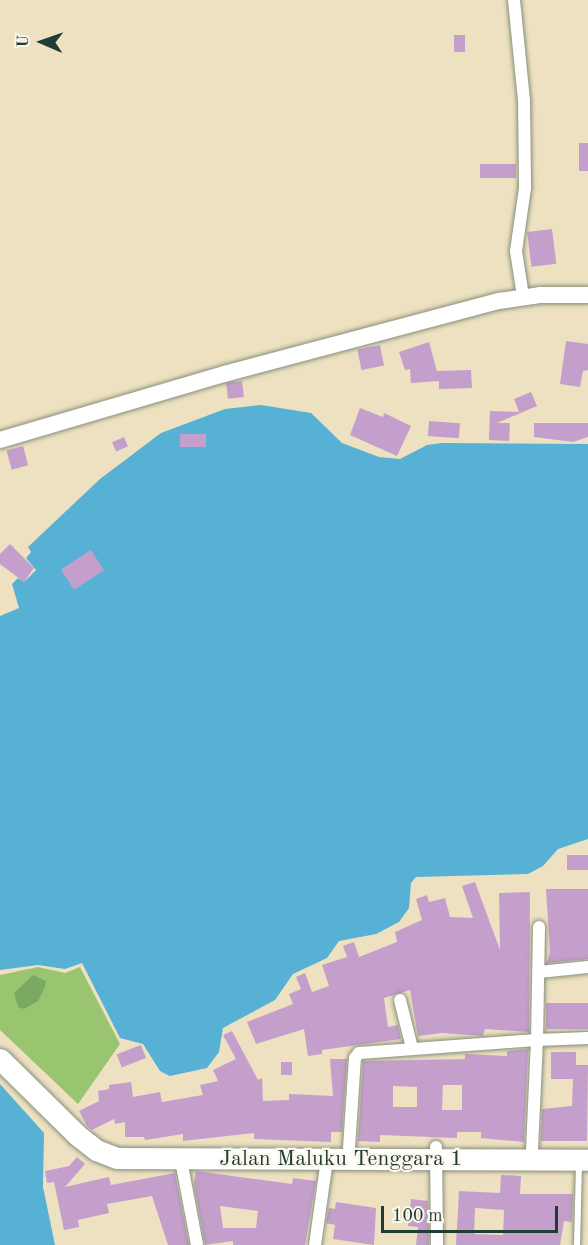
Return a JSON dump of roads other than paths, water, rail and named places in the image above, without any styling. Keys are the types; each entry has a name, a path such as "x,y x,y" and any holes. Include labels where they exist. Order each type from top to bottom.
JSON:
{"highway":[{"name":"Jalan Maluku Tenggara 1","path":"0,1059 96,1150 117,1158 327,1160 532,1149 585,1157"},
{"name":"Jalan Maluku Tenggara 1","path":"96,1150 119,1146 349,1148 436,1154 585,1157"}],"street":[{"path":"514,0 524,99 525,188 516,251 523,296"},
{"path":"0,440 154,393 523,296 588,295"},
{"path":"532,1149 539,927"},
{"path":"539,972 588,967"},
{"path":"400,1000 412,1048"},
{"path":"349,1148 356,1055 412,1048 588,1038"},
{"path":"436,1154 437,1245"},
{"path":"181,1160 196,1245"},
{"path":"315,1245 327,1160"}],"lane":[{"path":"577,1245 585,1157"}],"water":[{"path":"261,405 311,413 342,443 379,457 400,459 427,445 442,443 588,444 588,839 558,849 543,866 528,874 416,877 411,883 409,908 399,922 376,934 339,941 327,958 293,974 275,1000 223,1028 219,1052 207,1068 170,1076 160,1071 143,1044 120,1038 82,963 65,969 38,965 0,970 0,616 19,608 12,584 18,578 24,582 36,570 26,558 31,552 28,547 100,479 161,433 225,409"},
{"path":"0,1084 44,1133 43,1187 55,1245 0,1245"}]}
